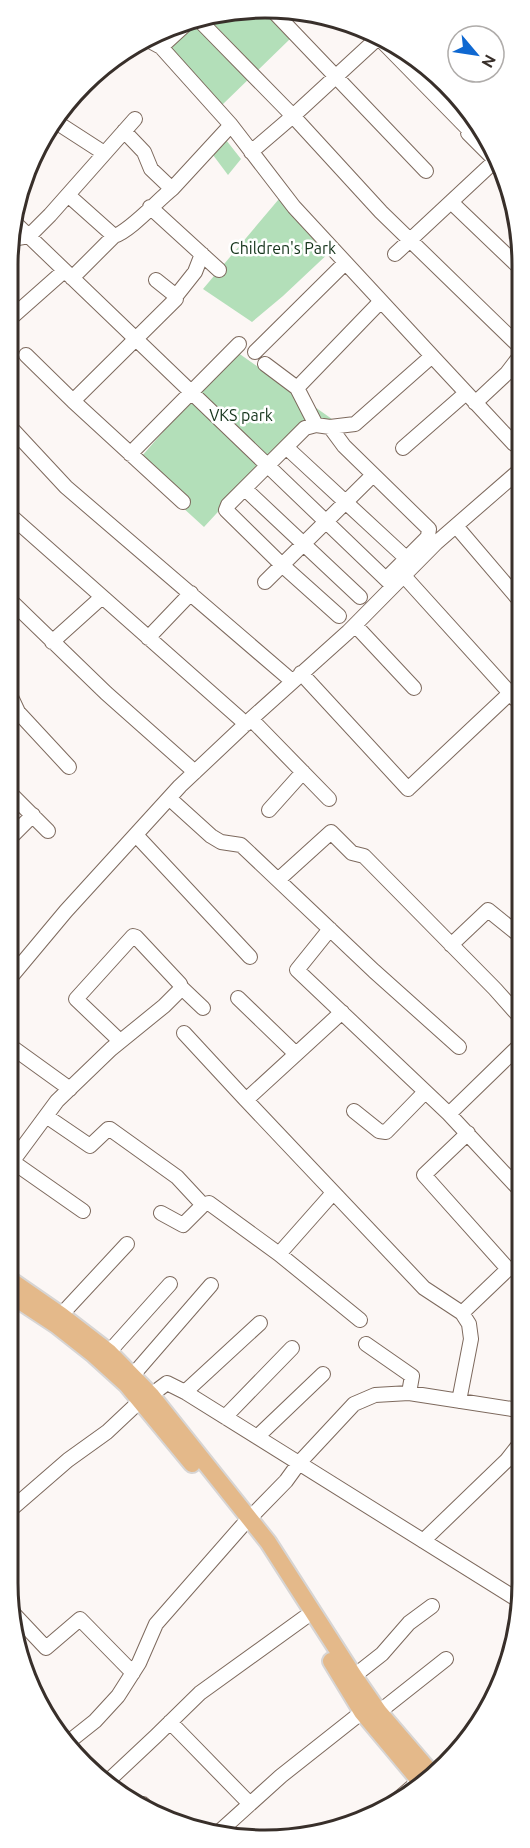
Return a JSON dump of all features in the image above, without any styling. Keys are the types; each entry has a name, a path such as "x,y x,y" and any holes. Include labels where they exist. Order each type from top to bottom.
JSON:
{"main road":[{"path":"18,1285 62,1315 109,1352 133,1375 146,1398 245,1523 304,1618 371,1712 421,1775"},
{"path":"18,1300 56,1325 146,1398"},
{"path":"245,1523 268,1542 354,1676 371,1712"}],"street":[{"path":"281,19 426,171"},
{"path":"203,26 293,116 381,212 512,339"},
{"path":"161,47 173,36"},
{"path":"251,152 337,77 371,42"},
{"path":"155,44 161,47 231,125 294,207 512,442"},
{"path":"399,58 479,142"},
{"path":"20,238 29,236 135,119"},
{"path":"18,312 132,224 172,189 231,125"},
{"path":"62,126 104,153"},
{"path":"124,131 144,152 151,168 172,189"},
{"path":"396,254 492,167"},
{"path":"68,195 114,236"},
{"path":"451,202 512,260"},
{"path":"150,207 219,270"},
{"path":"20,230 326,523 394,581 512,695"},
{"path":"73,401 176,299 195,273 202,254"},
{"path":"255,352 345,262"},
{"path":"156,280 176,296"},
{"path":"297,388 381,301"},
{"path":"130,454 239,344"},
{"path":"26,355 183,502"},
{"path":"339,616 282,565 226,510 228,505 305,428 355,424 432,356"},
{"path":"265,364 297,388 323,426 429,529 428,536 406,558 394,581"},
{"path":"403,448 507,373 512,366"},
{"path":"18,435 66,487 191,593 296,677 408,789 512,701"},
{"path":"286,447 406,558"},
{"path":"265,582 374,475"},
{"path":"18,968 66,911 195,772 355,625 394,581 512,477"},
{"path":"245,489 360,597"},
{"path":"18,524 148,638 249,721 329,799"},
{"path":"456,526 512,592"},
{"path":"148,638 191,593"},
{"path":"52,642 102,597"},
{"path":"18,608 52,642 195,772"},
{"path":"355,625 414,688"},
{"path":"18,712 69,767"},
{"path":"269,810 303,772"},
{"path":"169,798 211,836 221,842 241,845 459,1047"},
{"path":"18,801 48,831"},
{"path":"18,830 33,815"},
{"path":"278,880 331,832 352,853 364,856 512,1008"},
{"path":"136,835 250,957"},
{"path":"451,945 488,909 512,930"},
{"path":"330,929 297,970 449,1114 512,1180"},
{"path":"120,1041 76,999 133,936 180,984 182,989 203,1008"},
{"path":"18,1154 57,1101 120,1041 182,989"},
{"path":"238,998 296,1054"},
{"path":"246,1100 342,1012"},
{"path":"184,1033 424,1288 462,1313 469,1324 471,1339 459,1401"},
{"path":"18,1051 70,1089"},
{"path":"449,1114 512,1055"},
{"path":"354,1111 379,1131 387,1132 425,1092"},
{"path":"46,1116 90,1146 110,1129 177,1177 203,1205"},
{"path":"462,1313 508,1269 424,1175 468,1133"},
{"path":"18,1169 83,1211"},
{"path":"279,1254 333,1193"},
{"path":"161,1213 183,1225 203,1205 209,1203 279,1254 360,1320"},
{"path":"62,1315 127,1244"},
{"path":"109,1352 170,1284"},
{"path":"133,1375 211,1285"},
{"path":"185,1392 260,1323"},
{"path":"366,1344 412,1376 409,1393"},
{"path":"225,1417 292,1348"},
{"path":"257,1437 323,1374"},
{"path":"18,1503 68,1460 107,1432 167,1383 185,1392 511,1596"},
{"path":"73,1738 118,1696 139,1663 156,1624 354,1404 375,1395 409,1393 512,1409"},
{"path":"423,1541 512,1454"},
{"path":"507,1460 512,1464"},
{"path":"354,1676 381,1654 409,1623 432,1606"},
{"path":"112,1777 200,1693 304,1618"},
{"path":"21,1621 46,1648 80,1619 133,1672"},
{"path":"225,1827 281,1776 446,1659"},
{"path":"170,1722 250,1804"}],"green space":[{"path":"275,19 291,38 221,106 162,40 201,26 233,20"},
{"path":"219,131 241,159 228,175 204,143"},
{"name":"Children's Park","path":"284,193 333,249 252,322 203,289"},
{"name":"VKS park","path":"234,350 339,424 313,420 299,424 204,527 135,464"}]}
